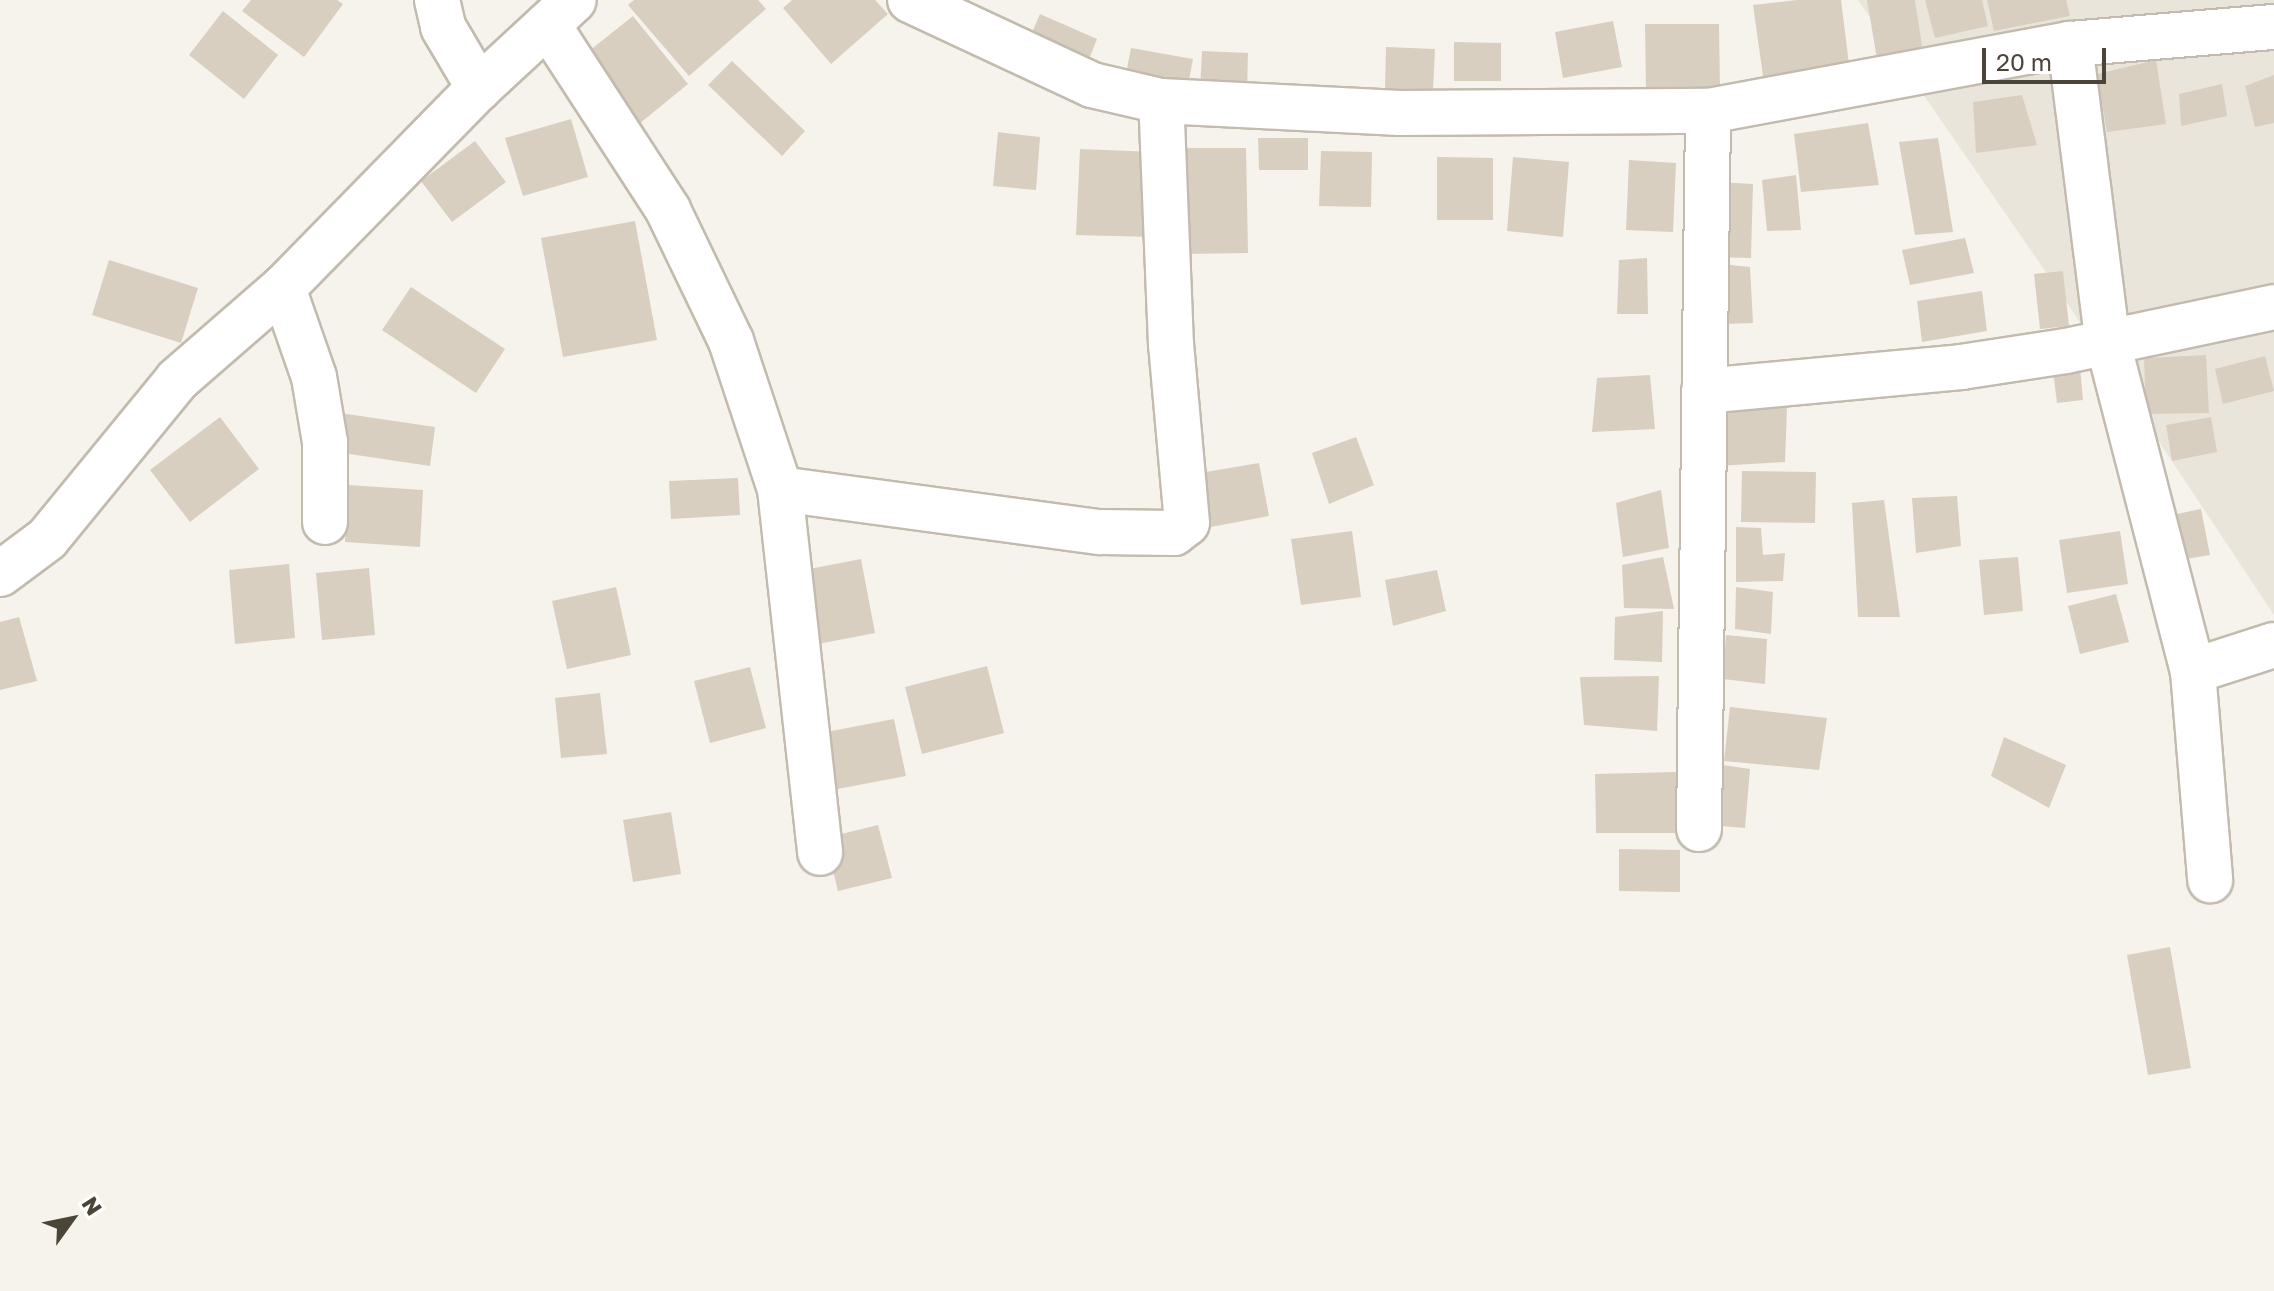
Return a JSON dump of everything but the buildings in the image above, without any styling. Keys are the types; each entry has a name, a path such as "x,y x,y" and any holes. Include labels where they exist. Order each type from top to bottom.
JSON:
{"street":[{"path":"437,0 443,27 479,88"},
{"path":"910,0 938,17 1092,85 1161,101 1400,113 1708,111 2070,44 2274,27"},
{"path":"0,574 47,539 177,380 283,288 479,88 561,12 668,210 731,341 780,489 820,853"},
{"path":"2070,44 2108,343 2193,671 2210,880"},
{"path":"780,489 1100,532 1174,533 1187,523 1171,345 1161,101"},
{"path":"1699,829 1708,111"},
{"path":"283,288 314,377 325,442 325,522"},
{"path":"1704,391 1961,367 2108,343 2274,307"},
{"path":"2193,671 2274,645"}],"shaded area":[{"path":"1858,0 2274,0 2274,615 2061,294"}]}
